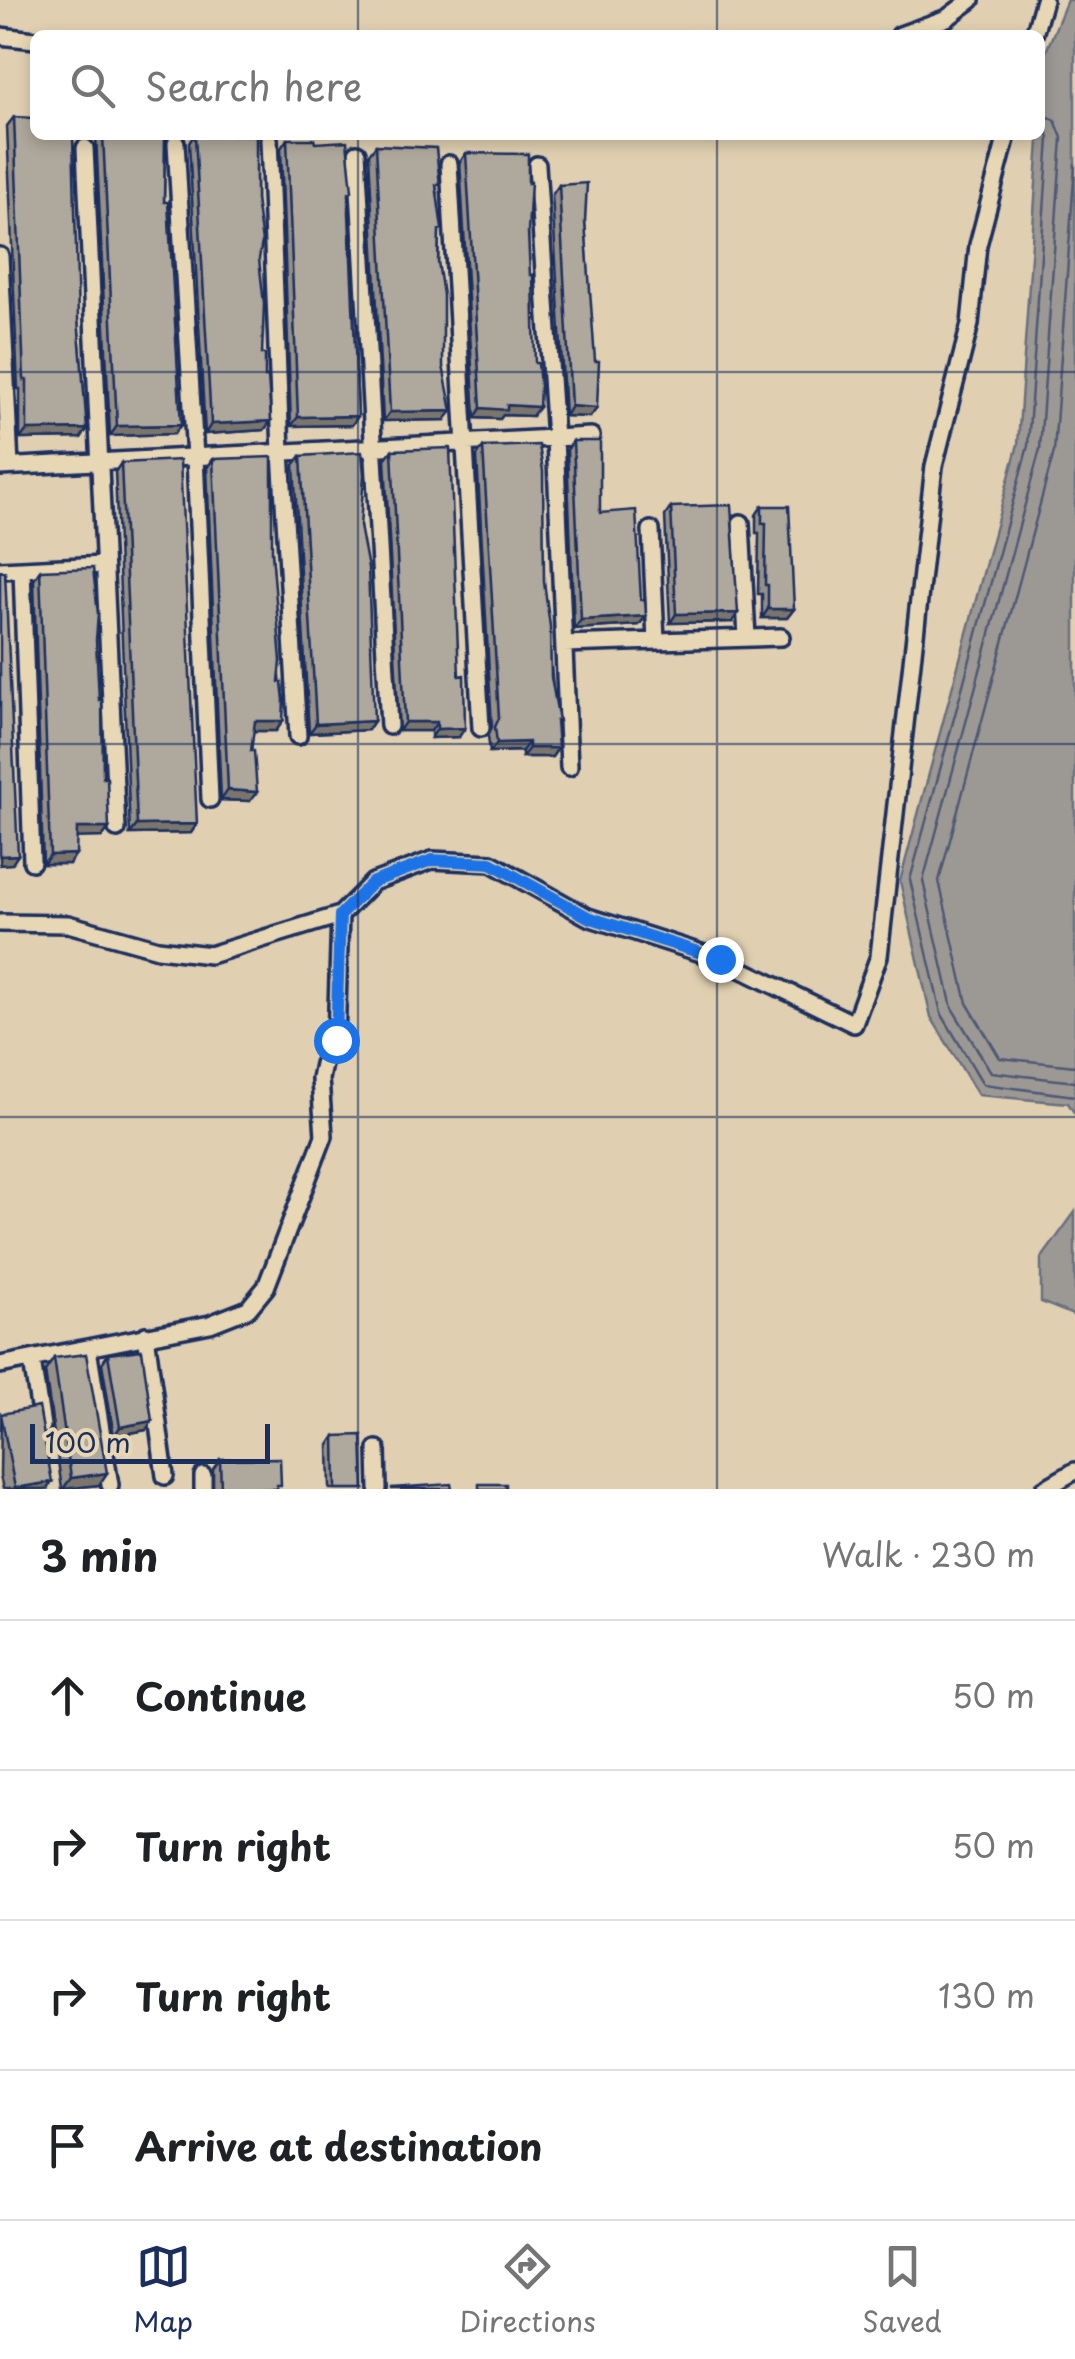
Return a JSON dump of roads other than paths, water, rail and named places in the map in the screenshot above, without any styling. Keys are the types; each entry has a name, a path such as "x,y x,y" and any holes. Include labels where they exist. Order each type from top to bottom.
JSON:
{"street":[{"path":"914,30 947,18 972,0"},
{"path":"1035,30 1044,0"},
{"path":"0,36 30,39"},
{"path":"269,140 280,452 298,736"},
{"path":"0,923 68,924 158,949 210,956 340,915 373,882 432,860 491,863 588,917 720,959 854,1024 879,956 934,466 970,324 978,244 1007,140"},
{"path":"176,142 210,799"},
{"path":"85,148 117,830"},
{"path":"357,153 389,726"},
{"path":"449,164 480,728"},
{"path":"537,165 555,438 569,767"},
{"path":"0,256 5,466 591,436"},
{"path":"741,522 747,638"},
{"path":"651,530 656,641"},
{"path":"0,570 104,565"},
{"path":"22,569 32,862"},
{"path":"564,644 781,637"},
{"path":"0,1365 210,1324 248,1309 266,1287 324,1136 320,1080 323,1064 336,1040 340,915"},
{"path":"146,1335 165,1476"},
{"path":"88,1349 110,1486"},
{"path":"32,1361 43,1434"},
{"path":"377,1448 378,1489"},
{"path":"1044,1489 1075,1471"}],"water":[{"path":"1067,0 1075,0 1075,1114 1068,1103 978,1095 931,1017 900,881 1018,444 1039,140 1045,140 1045,54"},
{"path":"1075,1212 1075,1316 1041,1302 1041,1259"}]}
